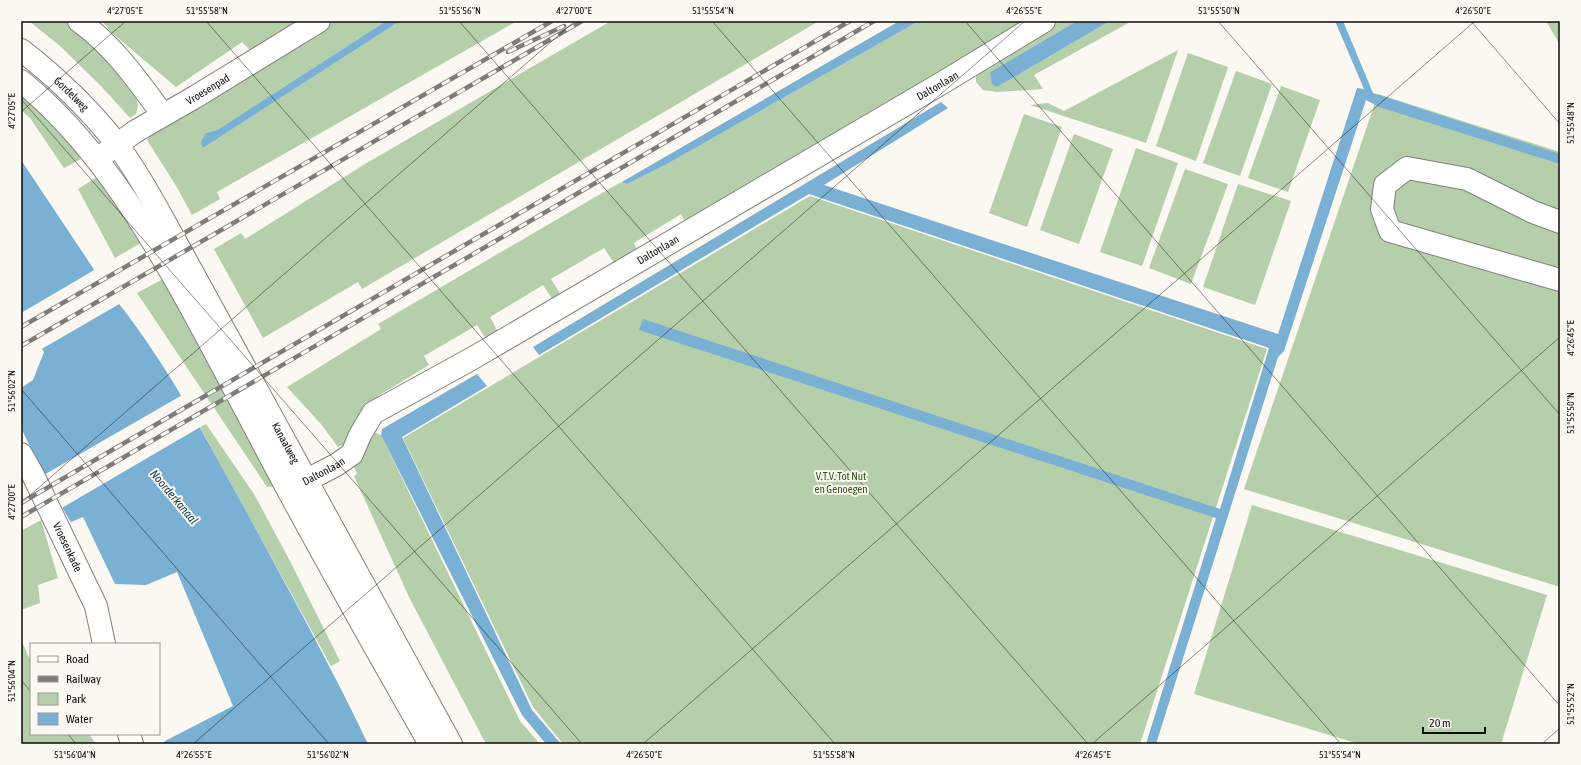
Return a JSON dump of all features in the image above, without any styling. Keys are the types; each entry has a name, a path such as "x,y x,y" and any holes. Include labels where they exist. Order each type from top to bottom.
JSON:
{"street":[{"path":"79,21 100,39 132,73 163,115"},
{"name":"Vroesenpad","path":"97,159 136,130 195,97 319,21"},
{"name":"Daltonlaan","path":"288,490 352,454 360,435 373,413 472,358 942,83 1044,21"},
{"name":"Gordelweg","path":"21,50 82,105 117,144"},
{"path":"21,81 59,116 97,159"},
{"name":"Kanaalweg","path":"117,144 154,203 308,480 451,744"},
{"name":"Kanaalweg","path":"97,159 151,235 227,371 288,490 430,744"},
{"path":"1560,222 1533,212 1467,179 1407,168 1385,185 1382,209 1390,230 1560,280"},
{"name":"Vroesenkade","path":"21,454 33,475 96,606 104,643"}],"green space":[{"path":"29,21 68,21 94,44 133,88 138,105 136,114 130,118 101,86 60,46"},
{"path":"102,21 308,21 254,54 242,42 176,87 111,32"},
{"path":"334,21 386,21 217,130 206,133 203,148 400,21 517,21 217,192 220,199 192,215 175,184 147,140 153,132"},
{"path":"611,21 819,21 362,289 358,282 263,338 214,249 241,233 245,239 365,164"},
{"path":"919,21 1026,21 685,221 681,214 634,243 637,249 614,263 604,248 551,279 561,295 553,300 543,285 490,317 498,332 486,339 477,325 424,356 429,365 378,396 381,401 344,448 342,445 338,447 321,424 287,387 381,329 378,324 621,182 627,184 667,164"},
{"path":"1060,21 1077,21 990,72 997,87 1110,21 1132,21 1034,75 1043,89 997,92 983,90 976,82 976,70"},
{"path":"1546,21 1560,21 1560,45"},
{"path":"1178,50 1146,143 1030,105 1048,103 1064,111"},
{"path":"1188,53 1228,67 1196,161 1156,146"},
{"path":"1236,71 1272,84 1240,176 1203,163"},
{"path":"1281,86 1320,100 1288,192 1248,178"},
{"path":"21,87 85,157 64,168 30,118 21,110"},
{"path":"1378,94 1560,152 1560,587 1244,489"},
{"path":"1024,114 1062,127 1027,227 989,213"},
{"path":"1074,134 1113,149 1079,244 1040,230"},
{"path":"1136,148 1178,163 1142,266 1100,252"},
{"path":"1185,169 1228,184 1191,284 1149,268"},
{"path":"100,175 144,241 115,258 78,189"},
{"path":"1238,184 1291,201 1255,305 1203,287"},
{"name":"V.T.V. Tot Nut en Genoegen","path":"810,196 1267,349 1140,744 563,744 533,707 403,438"},
{"path":"163,279 278,486 267,487 137,293"},
{"path":"206,424 254,494 290,561 340,661 331,666 200,427"},
{"path":"371,431 381,435 520,721 540,744 486,744 409,597 354,476 357,474 353,464"},
{"path":"1252,505 1547,595 1501,744 1359,744 1194,694"},
{"path":"41,520 58,578 38,585 40,603 21,610 21,531"},
{"path":"21,640 30,660 30,735 90,735 96,744 21,744"}],"water":[{"path":"386,21 400,21 203,148 201,142 206,133 217,130"},
{"path":"899,21 919,21 667,164 627,184 621,182"},
{"path":"1077,21 1110,21 997,87 992,84 990,72"},
{"path":"1335,21 1343,21 1373,93 1560,154 1560,164 1379,107 1366,100 1284,351 1278,357 1156,744 1146,744 1216,518 639,330 643,319 1220,509 1269,348 809,194 539,355 533,347 941,102 948,108 824,185 1278,334 1357,88 1364,89"},
{"name":"Noorderkanaal","path":"21,160 107,289 146,341 181,396 214,452 339,684 368,744 163,744 165,741 233,706 177,572 146,585 115,584 83,517 71,522 52,491 21,428 21,388 33,380 44,352 21,313"},
{"path":"477,374 487,386 402,437 532,710 561,744 546,744 522,715 381,435 382,429"}],"pier":[{"path":"895,21 899,21 620,183 620,181"},
{"path":"96,269 121,303 40,350 21,317 21,313"},
{"path":"184,394 202,426 60,509 42,476"}],"railway":[{"path":"21,327 552,21"},
{"path":"21,346 582,21"},
{"path":"21,503 850,21"},
{"path":"21,517 874,21"},
{"path":"508,52 564,26"}]}
